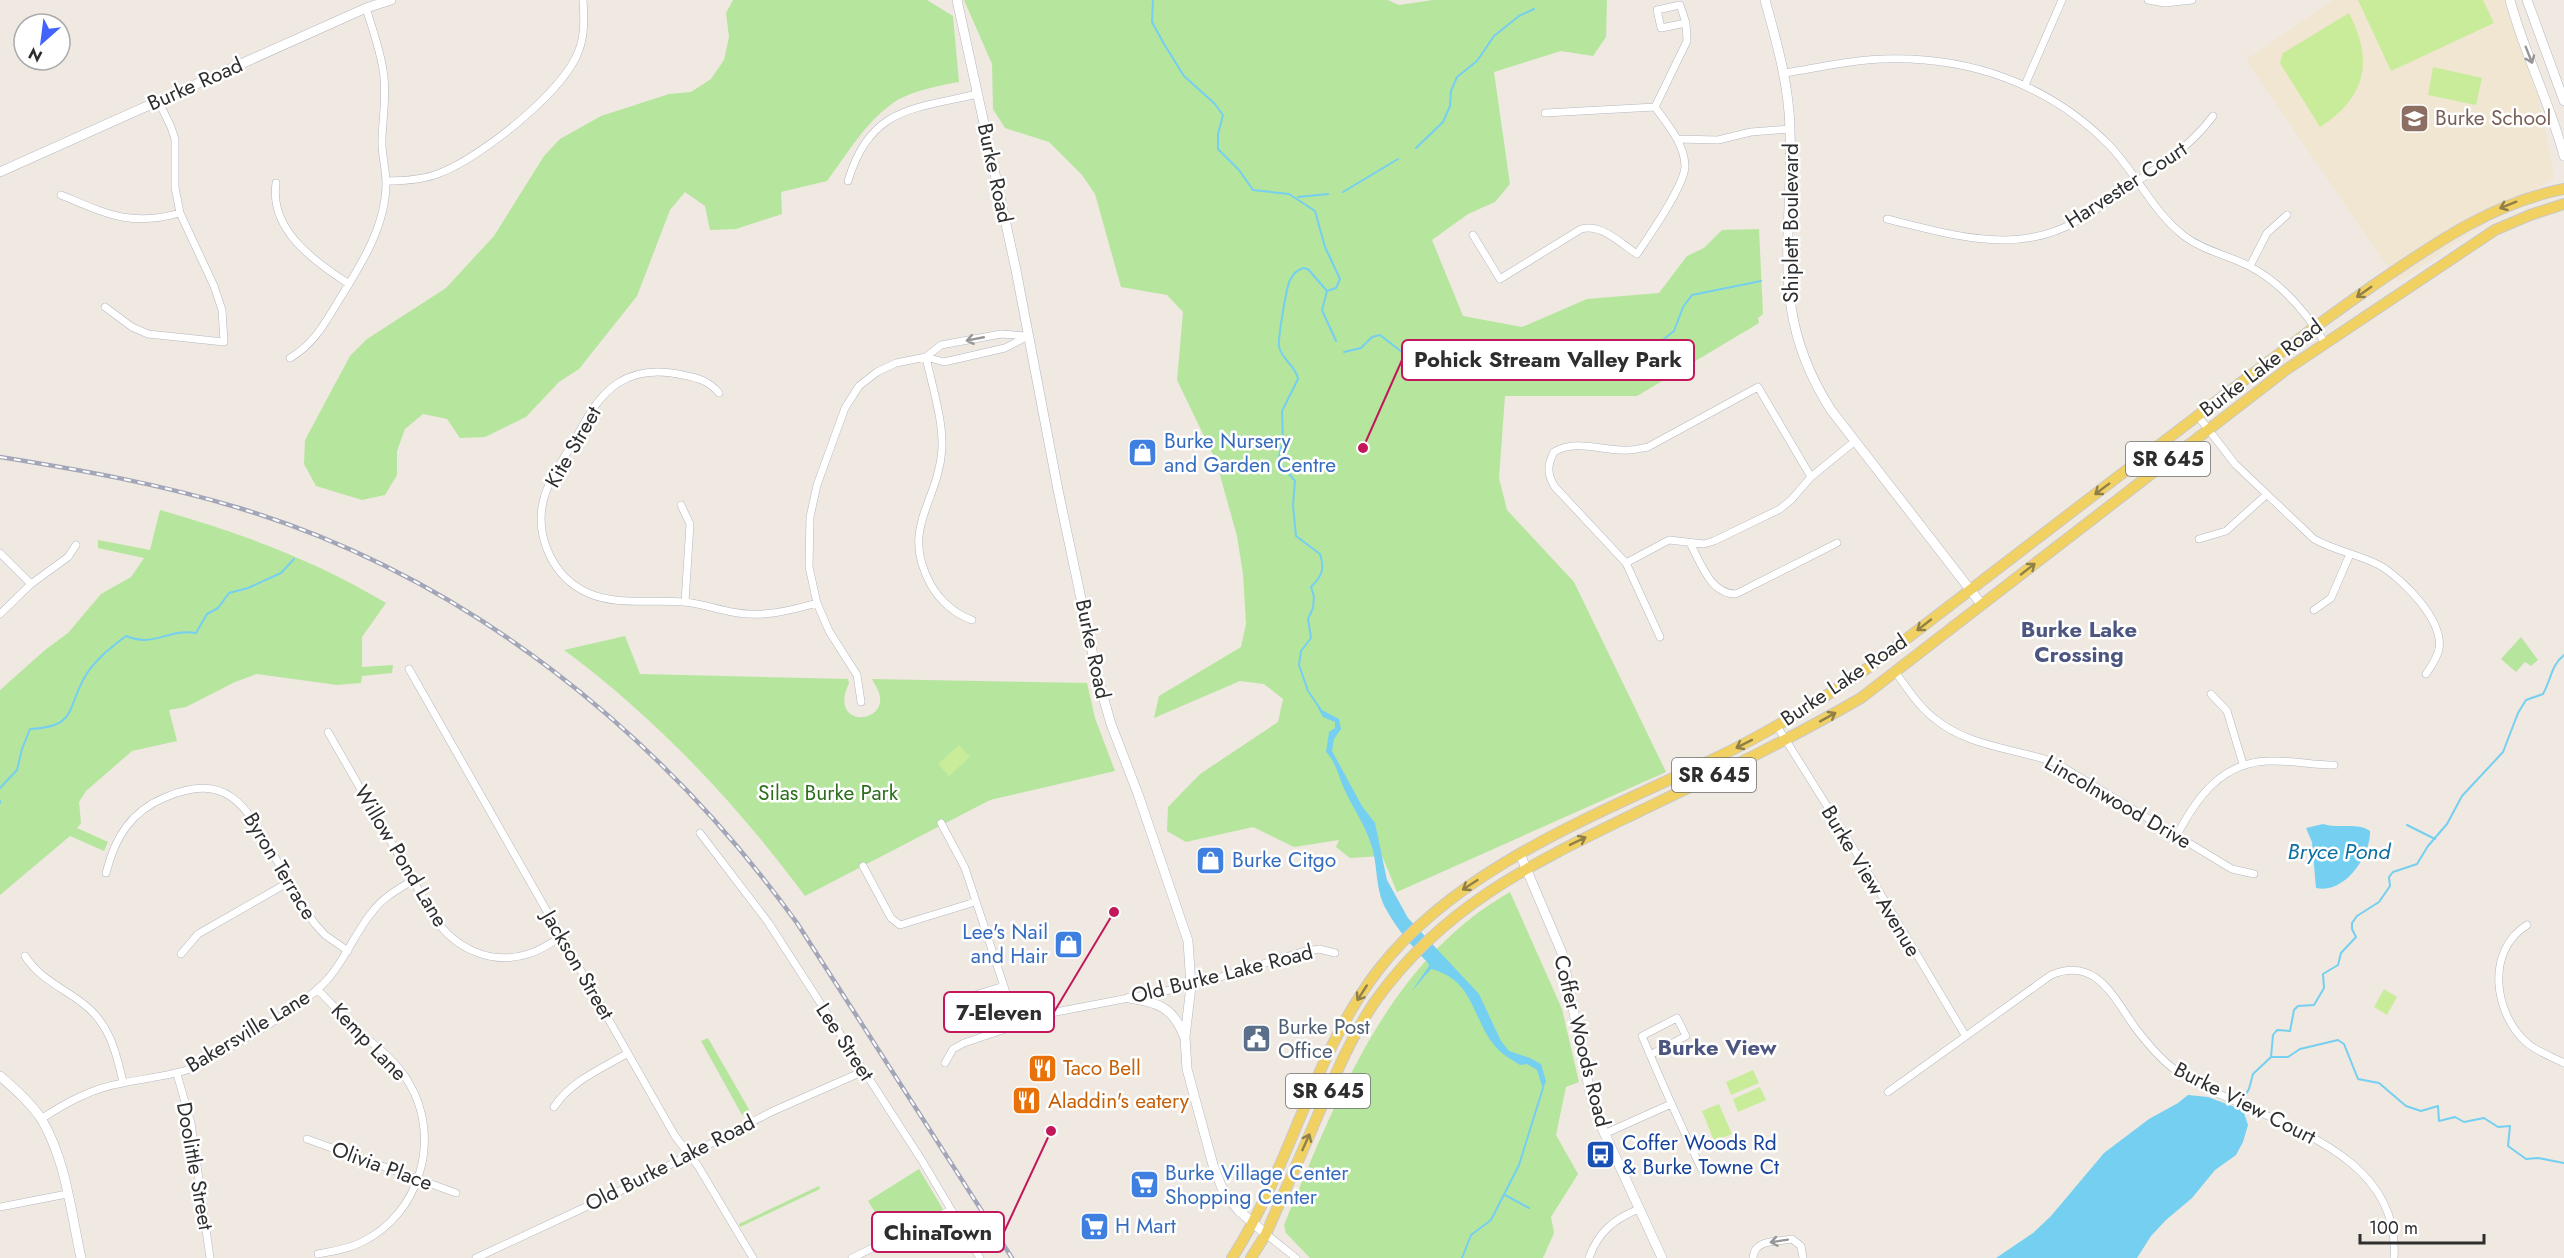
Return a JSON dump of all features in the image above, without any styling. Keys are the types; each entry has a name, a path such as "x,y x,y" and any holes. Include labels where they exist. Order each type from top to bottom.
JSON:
{"main road":[{"name":"Burke Lake Road","path":"1232,1258 1253,1224 1341,1029 1366,987 1398,947 1422,922 1472,883 1520,854 1777,726 1849,681 2315,326 2400,268 2478,219 2525,198 2564,189"},
{"name":"Burke Lake Road","path":"1251,1258 1266,1234 1350,1044 1375,1002 1433,933 1460,911 1527,868 1785,741 1861,698 2208,429 2325,343 2495,230 2564,204"}],"street":[{"name":"Burke Road","path":"0,172 366,8 391,0"},
{"path":"386,181 422,179 454,167 474,156 519,121 558,84 574,62 580,49 584,27 583,0"},
{"name":"Burke Road","path":"957,0 1100,687 1188,941 1191,986 1185,1037 1187,1069 1213,1165 1230,1202 1253,1224 1296,1258"},
{"name":"Shiplett Boulevard","path":"1766,0 1784,74 1790,129 1787,269 1792,319 1801,350 1814,382 1831,410 1982,605"},
{"path":"2025,85 2062,0"},
{"path":"2148,0 2165,3 2192,0"},
{"path":"2510,0 2524,43 2550,108 2564,156"},
{"path":"2527,0 2564,101"},
{"path":"1655,107 1687,40 1686,23 1680,5 1657,10 1661,28 1686,23"},
{"path":"290,358 303,350 316,337 349,284 378,228 385,201 386,181 382,141 385,96 383,70 366,8"},
{"path":"1784,74 1856,61 1911,59 1973,68 2025,85 2057,102 2084,121 2112,148 2159,213 2182,235 2195,244 2250,266 2277,285 2297,304 2325,343"},
{"path":"848,181 860,147 883,122 911,110 978,94"},
{"path":"105,307 132,327 148,334 224,342 222,310 214,286 180,213 175,187 175,139 158,100"},
{"path":"1545,113 1655,107"},
{"path":"1473,235 1500,279 1581,229 1590,226 1600,229 1637,254 1678,188 1685,166 1677,139 1655,107"},
{"name":"Harvester Court","path":"1887,219 1971,239 1996,241 2022,239 2049,233 2074,223 2188,146 2212,116"},
{"path":"1677,139 1718,140 1751,132 1790,129"},
{"path":"276,183 274,194 277,208 292,237 319,265 349,284"},
{"path":"61,195 128,219 162,218 180,213"},
{"path":"2250,266 2267,233 2286,215"},
{"path":"926,357 941,345 1001,334 1028,336"},
{"path":"861,702 857,675 829,631 817,603 809,567 810,518 817,485 845,408 859,386 877,372 896,363 926,357 944,362 1005,348 1028,336"},
{"path":"926,357 942,448 939,468 919,526 919,556 923,571 933,589 954,612 972,620"},
{"name":"Kite Street","path":"719,393 712,385 701,379 664,370 640,373 619,383 603,396 591,412 550,482 543,501 541,520 547,550 558,569 573,584 589,594 612,600 685,602 734,613 760,615 817,603"},
{"path":"1660,637 1626,563 1550,480 1550,459 1554,452 1572,445 1629,450 1648,447 1758,387 1811,477"},
{"path":"2198,416 2235,464 2314,539 2328,547 2385,569 2427,611 2437,632 2439,649 2436,659 2426,674"},
{"path":"1626,563 1669,540 1704,544 1714,542 1780,509 1811,477 1855,441"},
{"path":"2199,539 2226,531 2266,495"},
{"path":"681,505 690,524 685,602"},
{"path":"1690,543 1714,587 1727,594 1744,591 1837,543"},
{"path":"0,614 32,584 68,557 76,545"},
{"path":"0,554 32,584"},
{"path":"2314,610 2331,598 2350,554"},
{"name":"Jackson Street","path":"409,669 675,1136 690,1154 753,1258"},
{"name":"Lincolnwood Drive","path":"1896,673 1929,714 1954,732 1978,742 2056,763 2232,869 2254,874"},
{"path":"2211,694 2227,711 2243,764"},
{"name":"Burke View Avenue","path":"1777,726 1965,1035"},
{"name":"Willow Pond Lane","path":"328,732 445,932 459,944 476,953 496,957 518,957 536,951 561,937"},
{"path":"2177,835 2198,799 2210,786 2224,774 2243,764 2270,760 2334,765"},
{"name":"Byron Terrace","path":"105,873 117,839 140,811 171,795 206,789 228,795 242,804 250,814 319,929 348,951"},
{"path":"941,823 965,868 1017,1026"},
{"name":"Lee Street","path":"700,833 768,922 980,1258"},
{"name":"Coffer Woods Road","path":"1520,854 1562,953 1589,1088 1604,1134 1662,1258"},
{"path":"863,866 891,918 900,925 975,902"},
{"name":"Bakersville Lane","path":"41,1119 79,1097 123,1082 177,1074 193,1068 299,1003 317,989 348,951 372,911 386,897 413,880"},
{"path":"181,954 198,934 289,882"},
{"path":"2528,926 2513,936 2508,944 2499,971 2500,994 2508,1018 2527,1043 2564,1063"},
{"name":"Old Burke Lake Road","path":"945,1063 953,1049 964,1043 1056,1012 1191,986 1302,952 1319,949 1335,953"},
{"path":"25,956 40,975 82,1003 99,1019 114,1045 123,1082"},
{"name":"Burke View Court","path":"1888,1092 2051,975 2077,970 2092,975 2105,985 2147,1043 2174,1068 2322,1142 2358,1169 2374,1187 2388,1214 2394,1242 2394,1258"},
{"path":"955,1022 949,1003 1004,986"},
{"name":"Kemp Lane","path":"317,989 394,1063 412,1088 422,1112 425,1137 424,1160 418,1179 405,1205 382,1230 352,1247 318,1254"},
{"path":"1129,998 1153,1001 1167,1010 1185,1037"},
{"path":"1650,1055 1686,1036 1677,1018 1642,1036 1650,1055 1671,1104 1702,1170"},
{"path":"554,1107 572,1085 628,1053"},
{"name":"Old Burke Lake Road","path":"476,1258 620,1191 771,1112 864,1071"},
{"name":"Doolittle Street","path":"177,1074 191,1123 210,1258"},
{"path":"0,1076 22,1096 41,1119 59,1159 81,1258"},
{"path":"1604,1134 1671,1104"},
{"name":"Olivia Place","path":"307,1139 456,1193"},
{"path":"0,1207 67,1194"},
{"path":"1589,1258 1593,1246 1611,1223 1639,1209"},
{"path":"852,1258 951,1210"},
{"path":"1753,1258 1758,1244 1792,1239 1801,1246 1803,1258"}],"shaded area":[{"name":"Burke School","path":"2333,0 2516,0 2528,45 2554,177 2398,282 2246,60"}],"green space":[{"path":"733,0 927,0 953,16 959,82 916,92 893,103 865,129 827,181 781,192 782,214 736,229 710,230 705,206 685,192 670,210 637,296 579,369 559,382 526,417 485,437 460,438 447,419 423,414 405,429 397,451 397,475 385,495 362,500 316,486 304,464 305,440 350,356 367,339 446,288 494,236 544,156 560,139 601,116 669,94 691,92 711,79 724,60 729,37 726,13"},
{"path":"964,0 1388,0 1399,5 1433,0 1607,0 1606,37 1593,56 1561,51 1494,72 1510,184 1495,202 1468,214 1432,240 1463,316 1522,327 1587,299 1659,293 1687,256 1704,248 1722,230 1759,229 1763,314 1758,318 1759,323 1637,396 1505,396 1499,478 1507,510 1574,582 1666,772 1397,892 1382,856 1350,858 1336,847 1339,840 1294,847 1253,827 1186,842 1167,831 1168,807 1200,774 1278,722 1283,699 1264,684 1240,681 1154,718 1159,696 1241,647 1246,624 1243,574 1237,536 1216,461 1177,380 1183,312 1167,295 1121,287 1095,194 1082,175 1049,142 1005,128 993,109 992,64"},
{"path":"2358,0 2483,0 2494,23 2391,71"},
{"path":"2349,13 2361,47 2363,63 2361,77 2356,91 2347,103 2320,127 2280,63 2283,53"},
{"path":"2433,67 2482,78 2476,105 2428,95"},
{"path":"160,510 276,549 333,574 386,603 362,637 362,667 393,665 392,673 362,676 361,683 337,685 257,674 235,682 186,707 169,710 177,741 132,751 86,791 79,802 81,823 77,828 108,842 104,851 70,836 0,895 0,690 68,633 101,594 131,577 144,558 98,548 98,540 150,550"},
{"name":"Silas Burke Park","path":"625,636 640,674 848,679 849,683 844,697 846,708 858,717 874,713 879,706 880,697 872,679 1087,683 1095,718 1115,771 990,800 805,896 751,828 694,764 631,704 564,650"},
{"path":"2521,637 2538,660 2531,666 2525,662 2516,672 2501,659"},
{"path":"959,745 970,757 949,776 938,764"},
{"path":"1510,892 1562,1009 1579,1082 1566,1087 1556,1135 1578,1174 1551,1217 1554,1233 1543,1258 1310,1258 1286,1233 1284,1225 1324,1130 1370,1038 1398,995 1430,956 1467,921"},
{"path":"2384,989 2397,997 2387,1015 2374,1007"},
{"path":"708,1038 750,1111 742,1115 701,1041"},
{"path":"1753,1070 1759,1083 1731,1095 1726,1082"},
{"path":"1760,1087 1766,1100 1738,1112 1733,1099"},
{"path":"1719,1104 1732,1134 1714,1141 1702,1111"},
{"path":"919,1169 944,1211 890,1236 868,1201"},
{"path":"819,1186 820,1189 740,1227 739,1224"}],"water":[{"path":"1318,708 1339,719 1341,729 1334,739 1332,751 1362,806 1375,823 1387,880 1408,918 1479,994 1501,1041 1509,1051 1541,1064 1546,1081 1543,1089 1537,1070 1527,1064 1520,1065 1494,1045 1486,1034 1470,1000 1456,981 1431,969 1411,992 1429,966 1400,931 1382,902 1370,840 1326,752 1329,732 1335,728 1335,722 1323,717"},
{"name":"Bryce Pond","path":"2323,824 2354,826 2370,831 2366,851 2354,872 2346,880 2326,889 2316,888 2312,842 2306,828"},
{"path":"2188,1095 2208,1097 2243,1110 2248,1125 2243,1142 2236,1155 2215,1170 2192,1198 2151,1236 2137,1258 1996,1258 2033,1233 2051,1216 2104,1153 2149,1119"}],"waterway":[{"path":"1153,0 1152,22 1164,44 1184,76 1214,103 1223,115 1218,134 1218,149 1239,170 1253,190 1289,194 1315,211 1325,247 1340,279 1336,288 1327,291 1308,269 1303,268 1295,272 1286,293 1279,341 1280,351 1297,374 1298,379 1282,411 1283,440 1278,461 1295,481 1293,505 1296,536 1320,554 1322,564 1320,576 1311,587 1314,597 1313,608 1308,619 1311,638 1301,651 1299,665 1308,691 1321,710"},
{"path":"1416,148 1443,122 1450,106 1451,91 1457,77 1477,61 1494,36 1519,16 1534,9"},
{"path":"1343,192 1398,159"},
{"path":"1298,197 1328,194"},
{"path":"1344,352 1361,348 1372,337 1380,335 1407,356 1440,351 1454,353 1461,368 1486,360 1537,359 1560,353 1583,352 1599,359 1630,341 1659,343 1674,331 1683,307 1692,295 1761,281"},
{"path":"1327,291 1322,310 1336,341"},
{"path":"0,788 17,770 30,729 44,728 62,721 71,709 87,673 102,656 126,636 145,640 177,633 196,633 207,614 218,608 229,593 248,588 281,573 294,559"},
{"path":"2244,1097 2253,1074 2271,1057 2273,1035 2277,1030 2290,1031 2294,1010 2298,1006 2314,1005 2324,988 2323,974 2338,965 2341,953 2356,937 2352,923 2357,916 2379,902 2390,886 2389,877 2393,872 2417,864 2428,846 2447,824 2462,796 2503,752 2518,713 2526,700 2543,694 2554,668 2564,655"},
{"path":"2407,825 2435,839"},
{"path":"2271,1057 2288,1057 2300,1049 2338,1040 2344,1044 2358,1079 2379,1083 2406,1106 2421,1111 2438,1106 2439,1121 2455,1117 2464,1122 2484,1118 2498,1127 2510,1126 2508,1146 2526,1159 2538,1158 2564,1163"},
{"path":"1462,1258 1471,1235 1491,1220 1519,1165 1543,1088"},
{"path":"1505,1195 1529,1208"}],"railway":[{"path":"0,457 180,492 239,508 323,538 403,575 479,619 552,670 620,726 684,787 743,853 797,923 1012,1258"}],"place":[{"name":"Burke School","path":"2414,118"},
{"name":"Pohick Stream Valley Park","path":"1363,448"},
{"name":"Burke Nursery and Garden Centre","path":"1143,453"},
{"name":"Burke Citgo","path":"1211,860"},
{"name":"7-Eleven","path":"1114,912"},
{"name":"Lee's Nail and Hair","path":"1069,944"},
{"name":"Burke Post Office","path":"1257,1039"},
{"name":"Taco Bell","path":"1042,1068"},
{"name":"Aladdin's eatery","path":"1027,1101"},
{"name":"ChinaTown","path":"1051,1131"},
{"name":"Coffer Woods Rd & Burke Towne Ct","path":"1601,1155"},
{"name":"Burke Village Center Shopping Center","path":"1144,1185"},
{"name":"H Mart","path":"1094,1226"}],"district":[{"name":"Burke Lake Crossing","path":"2079,642"},
{"name":"Burke View","path":"1717,1047"}]}
